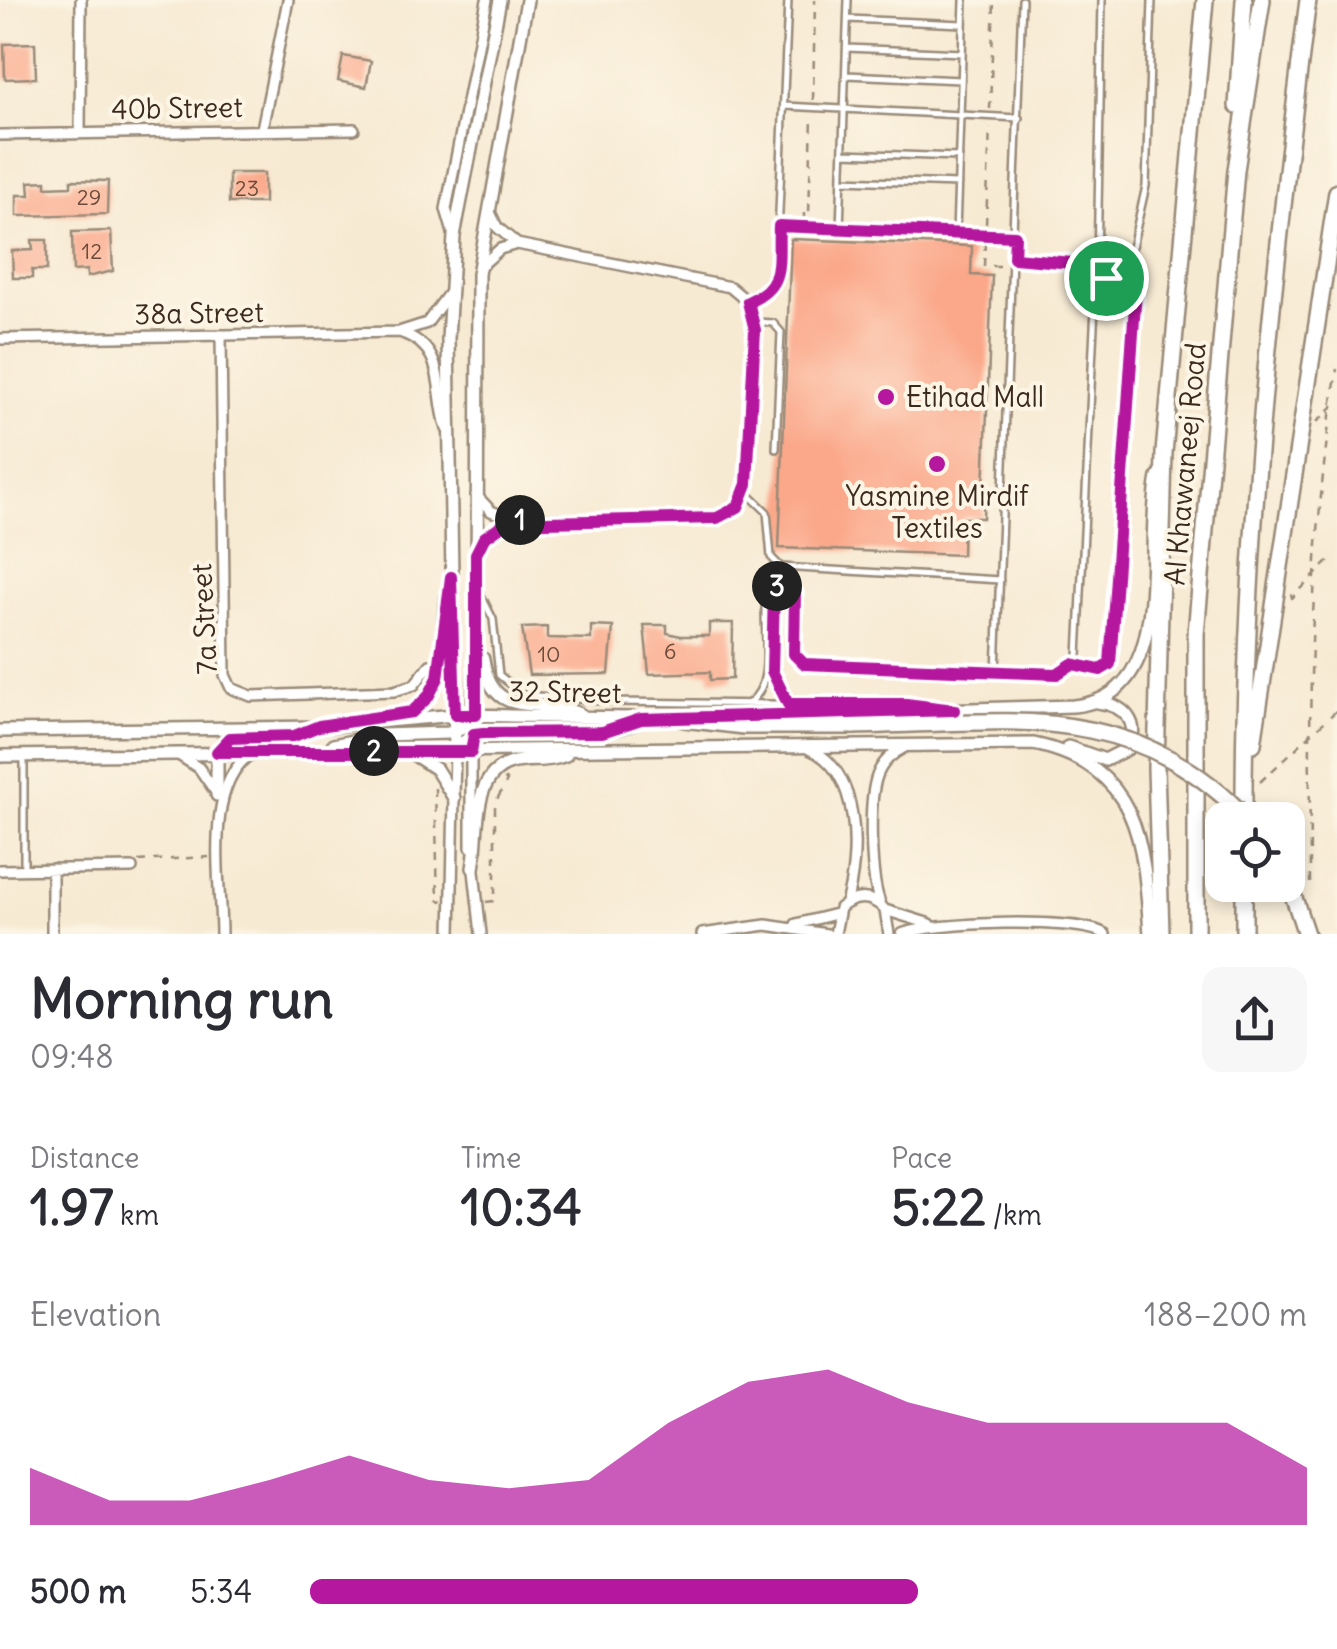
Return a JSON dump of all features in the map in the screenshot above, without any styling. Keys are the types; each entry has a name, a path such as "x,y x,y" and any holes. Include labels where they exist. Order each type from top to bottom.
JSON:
{"highway":[{"path":"1161,934 1156,768 1164,453 1205,0"},
{"path":"1236,170 1244,0"},
{"name":"Al Khawaneej Road","path":"1196,934 1196,634 1236,170 1262,0"},
{"path":"1244,802 1247,637 1262,410 1308,0"},
{"path":"1244,797 1337,192"},
{"path":"684,719 744,726 1042,722 1109,732 1141,742 1200,775 1228,802"},
{"path":"1244,902 1244,934"},
{"path":"1295,902 1306,934"}],"street":[{"path":"80,133 81,0"},
{"path":"262,129 288,0"},
{"path":"454,236 446,218 447,199 487,0"},
{"path":"451,934 455,715 450,291 454,236 500,0"},
{"path":"481,934 473,868 471,752 476,715 478,274 527,0"},
{"name":"40b Street","path":"0,135 354,129"},
{"path":"475,492 491,511 514,520 717,518 738,507 746,492 755,322 748,302 718,284 517,244 497,227 488,202"},
{"path":"478,274 493,253 517,244"},
{"path":"399,332 434,317 450,291"},
{"path":"399,332 426,346 436,361 449,436"},
{"name":"38a Street","path":"0,339 399,332"},
{"name":"7a Street","path":"221,335 225,674 231,688 251,696 401,690 420,680 430,665"},
{"path":"1096,702 1122,687 1144,650 1153,504 1164,453"},
{"path":"476,554 490,532 514,520"},
{"path":"402,716 428,697 438,678 451,577"},
{"path":"477,626 485,672 502,696 520,705 564,708 584,717"},
{"path":"1034,744 1066,746 1105,760 1121,755 1132,742 1130,717 1117,706 1096,702"},
{"name":"32 Street","path":"0,731 319,726 402,716 455,715 684,719 1096,702"},
{"path":"308,750 382,735 455,732 476,715"},
{"path":"455,751 474,734 602,732 641,719"},
{"path":"221,934 217,752 230,738 294,736 319,726"},
{"path":"889,934 874,881 875,786 883,764 911,744"},
{"name":"32 Street","path":"0,756 1034,744 1086,764 1126,803 1143,845 1150,934"},
{"path":"802,747 834,765 848,787 852,872 846,903"},
{"path":"406,751 436,769 454,798"},
{"path":"473,868 481,796 490,777 514,762 550,760 571,751"},
{"path":"173,752 205,774 219,801"},
{"path":"219,801 232,770 255,752"},
{"path":"0,870 132,868"},
{"path":"52,869 52,934"},
{"path":"702,934 788,926 836,914 846,903 860,898 933,925"},
{"path":"835,934 836,914"},
{"path":"902,934 933,925 1076,925 1105,934"},
{"path":"788,926 827,934"}],"lane":[{"path":"748,302 769,292 776,282 788,0"},
{"path":"840,229 848,0"},
{"path":"956,233 964,0"},
{"path":"996,672 1022,0"},
{"path":"788,704 772,671 773,596 780,584 790,585 795,593 796,658 804,664 1057,674 1072,664 1080,645 1096,279 1102,0"},
{"path":"1123,275 1146,186 1152,0"},
{"path":"848,19 963,24"},
{"path":"846,48 962,53"},
{"path":"846,75 961,80"},
{"path":"784,106 1019,118"},
{"path":"843,153 959,157"},
{"path":"842,180 958,184"},
{"path":"779,226 1015,236"},
{"path":"1014,258 1096,265 1123,275 1136,290 1114,657 1100,670 1072,664"},
{"path":"1096,279 1123,275"},
{"path":"755,322 773,322 781,332 776,449"},
{"path":"746,492 770,518 771,557 776,564"},
{"path":"776,564 1000,580"},
{"path":"747,704 763,685 766,585 776,564"},
{"path":"476,588 493,618 496,667 516,692 643,704 906,704 954,710"},
{"path":"24,756 24,870"}],"path":[{"path":"994,0 984,266 1014,266"},
{"path":"1310,883 1312,577 1337,369"},
{"path":"1316,423 1337,402"},
{"path":"1278,584 1289,584 1292,598 1334,556"},
{"path":"1244,797 1337,710"},
{"path":"132,868 147,857 220,857"}],"building":[{"path":"35,43 36,78 5,79 4,44"},
{"path":"343,56 371,61 366,87 338,81"},
{"path":"229,173 264,173 264,203 229,203"},
{"path":"71,180 108,181 107,214 17,216 17,195 30,195 29,182 46,181 46,187 71,186"},
{"path":"111,231 113,271 87,277 87,270 73,271 72,232"},
{"name":"Etihad Mall","path":"791,239 972,246 971,275 992,276 983,518 963,518 962,555 779,548"},
{"path":"32,240 47,240 47,270 32,270 32,278 13,278 12,251 33,250"},
{"path":"709,623 733,623 732,679 710,680 710,672 649,674 644,625 667,625 667,633 681,636 709,636"},
{"path":"591,626 613,627 609,674 529,675 522,628 547,627 547,638 591,639"}],"place":[{"name":"Etihad Mall","path":"886,397"},
{"name":"Yasmine Mirdif Textiles","path":"937,464"}],"route":[{"path":"779,226 1015,236 1014,258 1096,265 1096,279 1106,278 1126,275 1134,281 1136,290 1114,653 1104,669 1080,670 1072,664 1057,674 804,664 794,654 794,588 785,583 774,591 772,671 775,686 788,704 854,702 954,710 641,719 627,728 602,732 474,734 471,752 217,752 230,738 294,736 319,726 412,712 428,697 438,678 451,577 455,715 476,715 476,554 484,538 505,523 717,518 738,507 747,484 755,330 748,302 769,292 776,282 779,226"}]}
